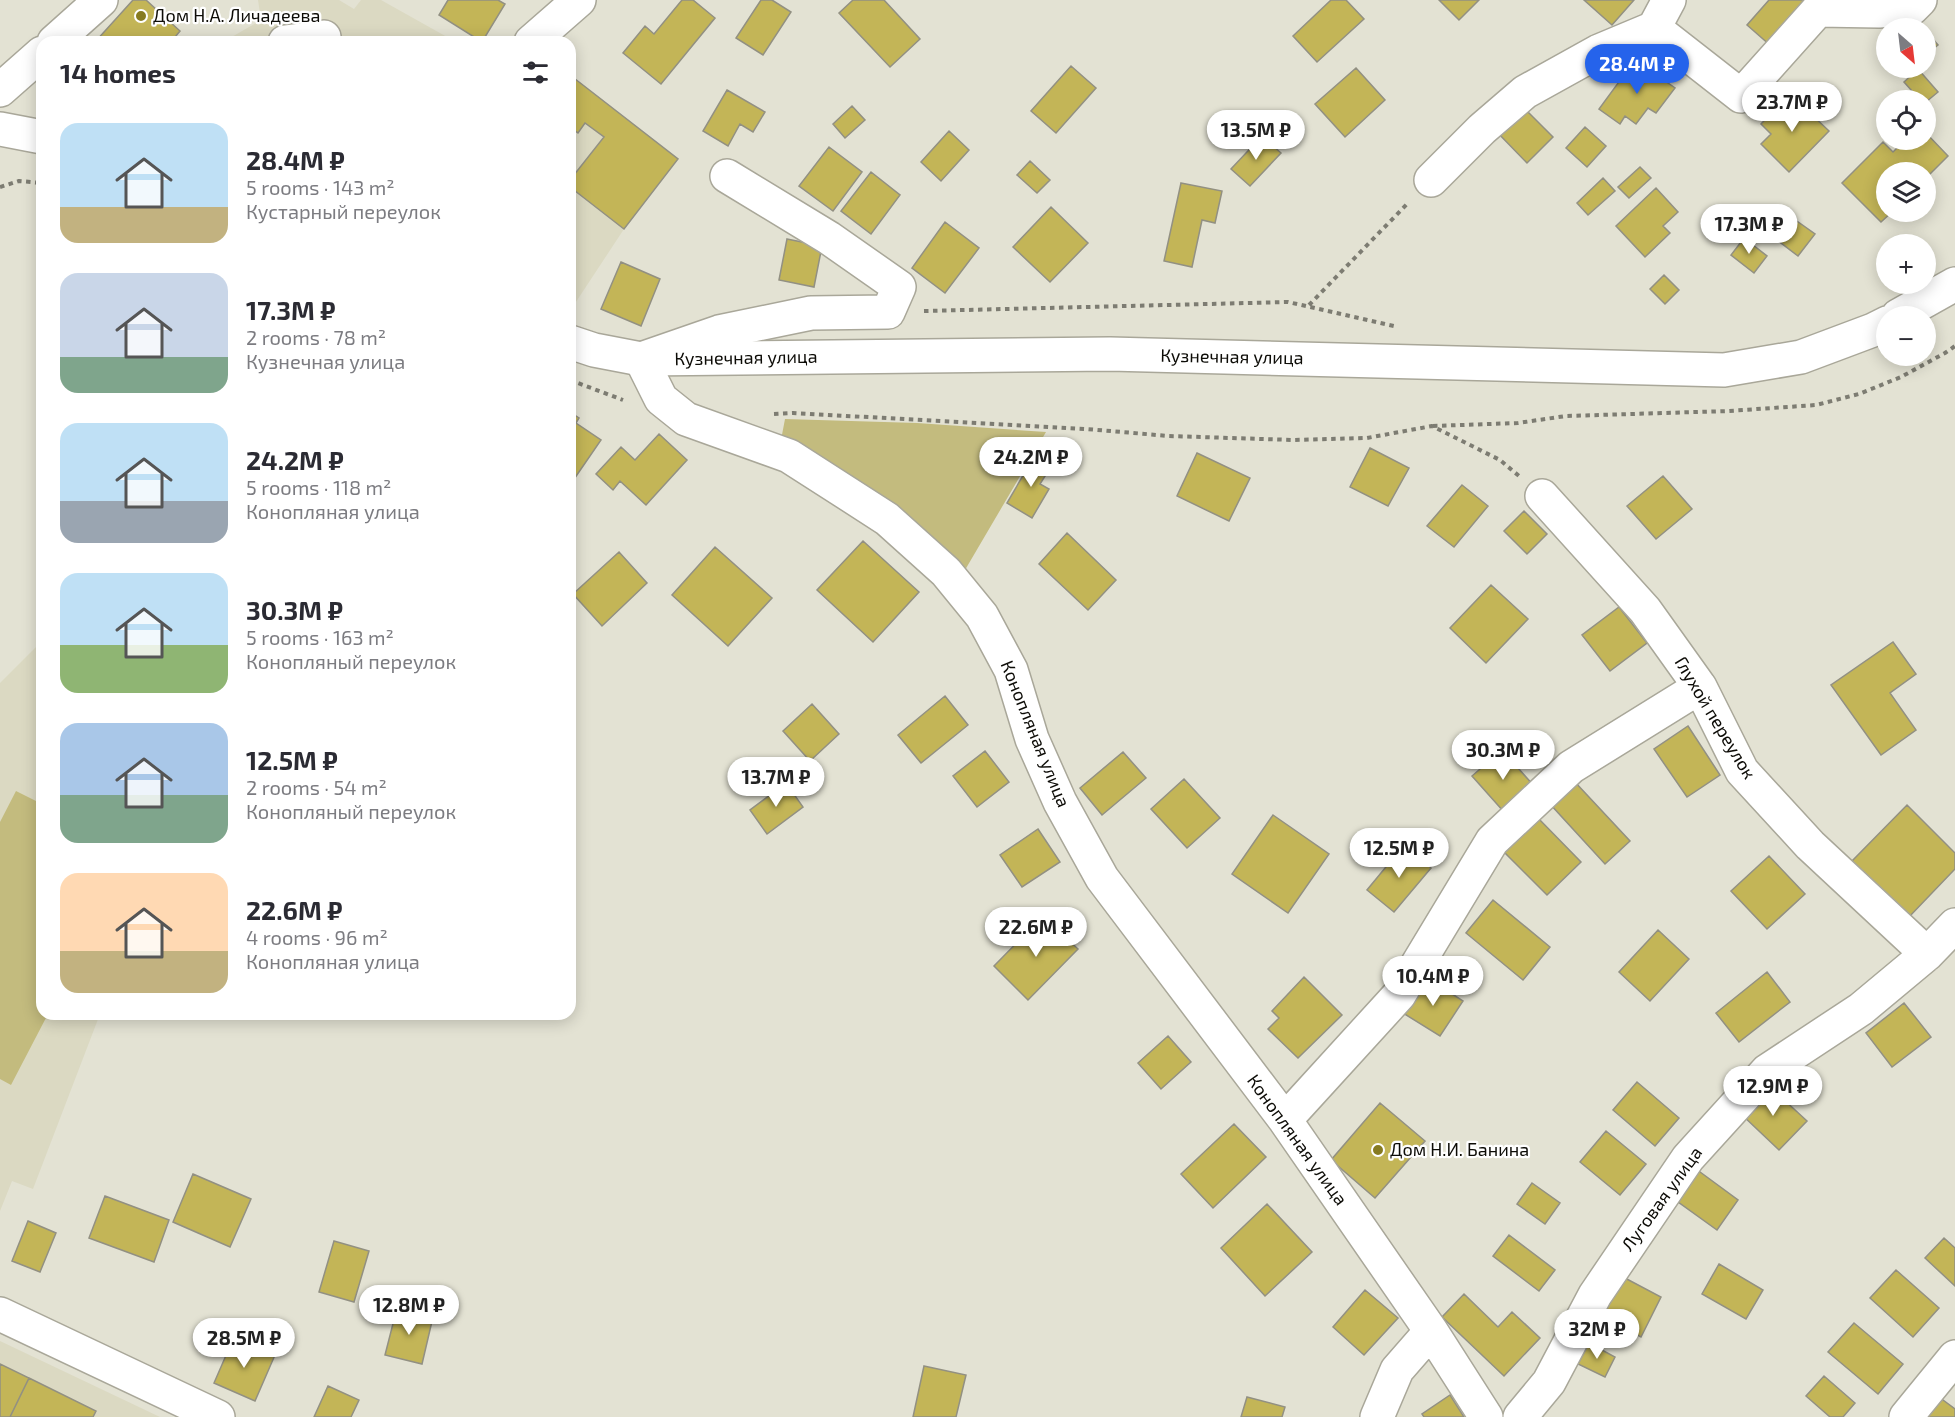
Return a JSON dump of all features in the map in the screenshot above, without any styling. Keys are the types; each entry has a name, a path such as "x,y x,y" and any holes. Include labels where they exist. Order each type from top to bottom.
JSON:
{"street":[{"path":"61,36 101,0"},
{"path":"538,36 579,0"},
{"path":"1431,180 1482,129 1525,92 1661,14 1741,96 1818,10 1879,11 1912,8 1920,0"},
{"path":"0,90 36,58"},
{"path":"0,129 36,136"},
{"path":"641,359 719,332 811,314 888,312 899,287 829,238 727,176"},
{"path":"1916,306 1955,284"},
{"name":"Кузнечная улица","path":"576,344 641,359 1110,354 1724,370 1801,357 1876,328"},
{"name":"Конопляная улица","path":"641,359 661,399 686,419 789,456 887,519 946,572 982,616 1011,670 1032,739 1050,781 1102,878 1285,1120 1431,1331 1486,1417"},
{"name":"Глухой переулок","path":"1542,496 1645,610 1700,687 1742,771 1810,845 1927,954"},
{"path":"1285,1120 1399,995 1492,841 1571,767 1700,687"},
{"name":"Луговая улица","path":"1520,1417 1549,1383 1595,1295 1688,1158 1767,1071 1861,1009 1927,954 1955,926"},
{"path":"0,1314 198,1413"},
{"path":"1377,1417 1397,1370 1431,1331"},
{"path":"1906,1417 1955,1357"}],"path":[{"path":"1308,306 1431,180"},
{"path":"0,187 19,181 36,182"},
{"path":"888,312 1288,302 1395,326"},
{"path":"576,382 624,401"},
{"path":"769,414 793,413 1086,429 1168,436 1294,440 1367,438 1432,426 1500,460 1542,496"}],"shaded area":[{"path":"258,0 339,0 354,9 361,0 381,0 445,36 233,36 261,20"},
{"path":"576,80 678,159 624,229 576,302"},
{"path":"785,419 917,423 1046,432 965,570 781,440"},
{"path":"36,647 36,1020 98,1020 33,1189 12,1181 0,1211 0,683"},
{"path":"16,791 36,801 36,1020 45,1020 11,1085 0,1079 0,822"},
{"path":"0,1341 160,1417 0,1417"}],"building":[{"name":"Дом Н.А. Личадеева","path":"133,0 146,0 180,31 176,36 100,36"},
{"path":"448,0 498,0 505,4 486,36 472,36 439,15"},
{"path":"682,0 693,0 715,18 661,84 623,53 645,26 654,34"},
{"path":"761,0 772,0 791,12 763,55 736,38"},
{"path":"853,0 884,0 920,39 890,67 839,13"},
{"path":"1331,0 1346,0 1364,19 1317,62 1293,36"},
{"path":"1439,0 1479,0 1459,20"},
{"path":"1584,0 1634,0 1612,25"},
{"path":"1769,0 1813,0 1771,46 1747,25"},
{"path":"1635,60 1675,88 1656,113 1648,108 1636,124 1625,116 1620,124 1599,109"},
{"path":"1071,66 1096,88 1056,133 1031,111"},
{"path":"1356,68 1385,100 1345,137 1315,104"},
{"path":"1908,78 1926,78 1938,92 1936,94 1936,90 1911,90 1904,82"},
{"path":"576,80 678,159 624,229 576,192 576,172 604,137 585,123 578,133 576,132"},
{"path":"727,90 765,112 753,132 740,124 728,146 703,131"},
{"path":"1790,94 1829,131 1789,172 1761,144 1771,134 1761,124"},
{"path":"1521,105 1553,137 1527,163 1495,130"},
{"path":"852,106 865,120 845,138 833,124"},
{"path":"1585,127 1606,146 1587,167 1566,148"},
{"path":"949,131 969,150 941,181 921,162"},
{"path":"1262,136 1281,153 1250,186 1231,169"},
{"path":"1936,143 1948,156 1936,168 1936,162 1876,162 1876,217 1842,183 1876,149 1893,152 1895,150 1936,150"},
{"path":"829,147 862,172 833,211 799,186"},
{"path":"1030,161 1050,180 1037,193 1017,175"},
{"path":"1640,167 1651,178 1629,198 1618,187"},
{"path":"871,172 900,195 871,234 841,211"},
{"path":"1603,178 1615,191 1588,215 1577,203"},
{"path":"1181,183 1222,191 1215,223 1202,220 1192,267 1164,261"},
{"path":"1656,188 1678,212 1663,226 1670,233 1645,257 1616,226"},
{"path":"1051,207 1088,243 1050,282 1013,247"},
{"path":"1794,219 1815,234 1798,256 1777,240"},
{"path":"945,222 979,248 945,293 912,268"},
{"path":"1744,238 1767,256 1754,273 1731,255"},
{"path":"787,239 822,246 814,287 779,280"},
{"path":"621,262 660,279 641,326 601,309"},
{"path":"1664,275 1679,290 1665,304 1650,289"},
{"path":"576,423 601,440 576,476"},
{"path":"659,434 687,460 646,505 620,481 613,490 596,474 621,447 635,460"},
{"path":"1370,448 1409,468 1388,506 1350,487"},
{"path":"1197,453 1250,478 1229,521 1177,496"},
{"path":"1035,455 1052,465 1040,484 1049,489 1032,518 1007,503"},
{"path":"1663,476 1692,509 1656,539 1627,506"},
{"path":"1462,485 1488,506 1454,547 1427,526"},
{"path":"1524,511 1547,534 1527,554 1504,531"},
{"path":"1067,533 1116,580 1088,610 1039,564"},
{"path":"863,541 919,592 873,642 817,590"},
{"path":"715,547 772,598 728,646 672,595"},
{"path":"619,552 647,583 602,626 576,597 576,591"},
{"path":"1491,585 1528,619 1486,663 1450,628"},
{"path":"1619,607 1647,643 1610,671 1582,635"},
{"path":"1893,642 1916,674 1890,693 1916,730 1881,755 1831,685"},
{"path":"945,696 968,725 921,763 898,735"},
{"path":"812,704 839,734 810,761 783,731"},
{"path":"1688,726 1720,775 1687,797 1654,749"},
{"path":"1502,750 1534,786 1504,812 1472,776"},
{"path":"985,751 1009,782 977,807 953,776"},
{"path":"1123,752 1146,778 1102,815 1080,788"},
{"path":"1184,779 1220,818 1187,848 1151,809"},
{"path":"1574,781 1630,841 1605,864 1550,804"},
{"path":"786,783 803,807 767,834 750,810"},
{"path":"1907,805 1955,853 1955,869 1909,917 1852,861"},
{"path":"1273,815 1329,854 1288,913 1232,874"},
{"path":"1537,817 1581,862 1547,895 1503,851"},
{"path":"1038,829 1060,862 1022,887 1000,855"},
{"path":"1404,845 1431,868 1394,912 1367,890"},
{"path":"1769,856 1805,894 1767,929 1731,891"},
{"path":"1493,900 1550,947 1523,980 1466,933"},
{"path":"1043,916 1078,949 1028,1000 994,966"},
{"path":"1658,930 1689,959 1650,1001 1619,972"},
{"path":"1767,972 1790,1002 1739,1042 1716,1013"},
{"path":"1304,977 1342,1015 1298,1058 1268,1029 1279,1018 1272,1011"},
{"path":"1426,977 1463,1001 1440,1036 1403,1013"},
{"path":"1904,1003 1931,1037 1892,1067 1866,1033"},
{"path":"1168,1036 1191,1062 1161,1089 1138,1063"},
{"path":"1637,1082 1679,1118 1655,1146 1613,1110"},
{"path":"1767,1084 1807,1121 1779,1150 1740,1113"},
{"name":"Дом Н.И. Банина","path":"1380,1103 1425,1141 1375,1198 1331,1160"},
{"path":"1234,1124 1266,1157 1213,1208 1181,1174"},
{"path":"1606,1131 1646,1164 1620,1195 1580,1162"},
{"path":"1696,1169 1738,1200 1717,1230 1674,1199"},
{"path":"193,1174 251,1199 230,1247 173,1222"},
{"path":"1532,1183 1560,1203 1545,1224 1517,1204"},
{"path":"105,1196 169,1220 154,1262 89,1238"},
{"path":"1267,1204 1312,1252 1265,1296 1221,1248"},
{"path":"28,1221 56,1233 40,1272 12,1261"},
{"path":"1509,1235 1555,1270 1539,1291 1493,1256"},
{"path":"1944,1238 1955,1248 1955,1286 1925,1258"},
{"path":"334,1241 369,1251 354,1302 319,1292"},
{"path":"1719,1264 1763,1290 1746,1319 1702,1294"},
{"path":"1896,1270 1939,1308 1913,1337 1870,1298"},
{"path":"1623,1277 1661,1297 1641,1337 1602,1317"},
{"path":"1365,1290 1398,1318 1364,1355 1333,1327"},
{"path":"1464,1294 1498,1327 1512,1312 1540,1338 1504,1376 1442,1317"},
{"path":"397,1308 433,1317 422,1364 385,1355"},
{"path":"1854,1323 1903,1364 1878,1394 1828,1352"},
{"path":"234,1337 275,1355 255,1401 214,1383"},
{"path":"1589,1343 1615,1357 1605,1377 1578,1364"},
{"path":"0,1364 29,1378 10,1417 0,1417"},
{"path":"924,1366 966,1375 956,1417 913,1417"},
{"path":"1824,1376 1855,1403 1843,1417 1830,1417 1806,1396"},
{"path":"29,1378 96,1411 93,1417 10,1417"},
{"path":"328,1386 359,1400 351,1417 314,1417"},
{"path":"1450,1395 1464,1417 1424,1417 1422,1414"},
{"path":"1247,1397 1285,1407 1282,1417 1241,1417"},
{"path":"1939,1397 1955,1409 1955,1417 1924,1417"}],"place":[{"name":"Дом Н.А. Личадеева","path":"141,16"},
{"name":"Дом Н.И. Банина","path":"1378,1150"}]}
